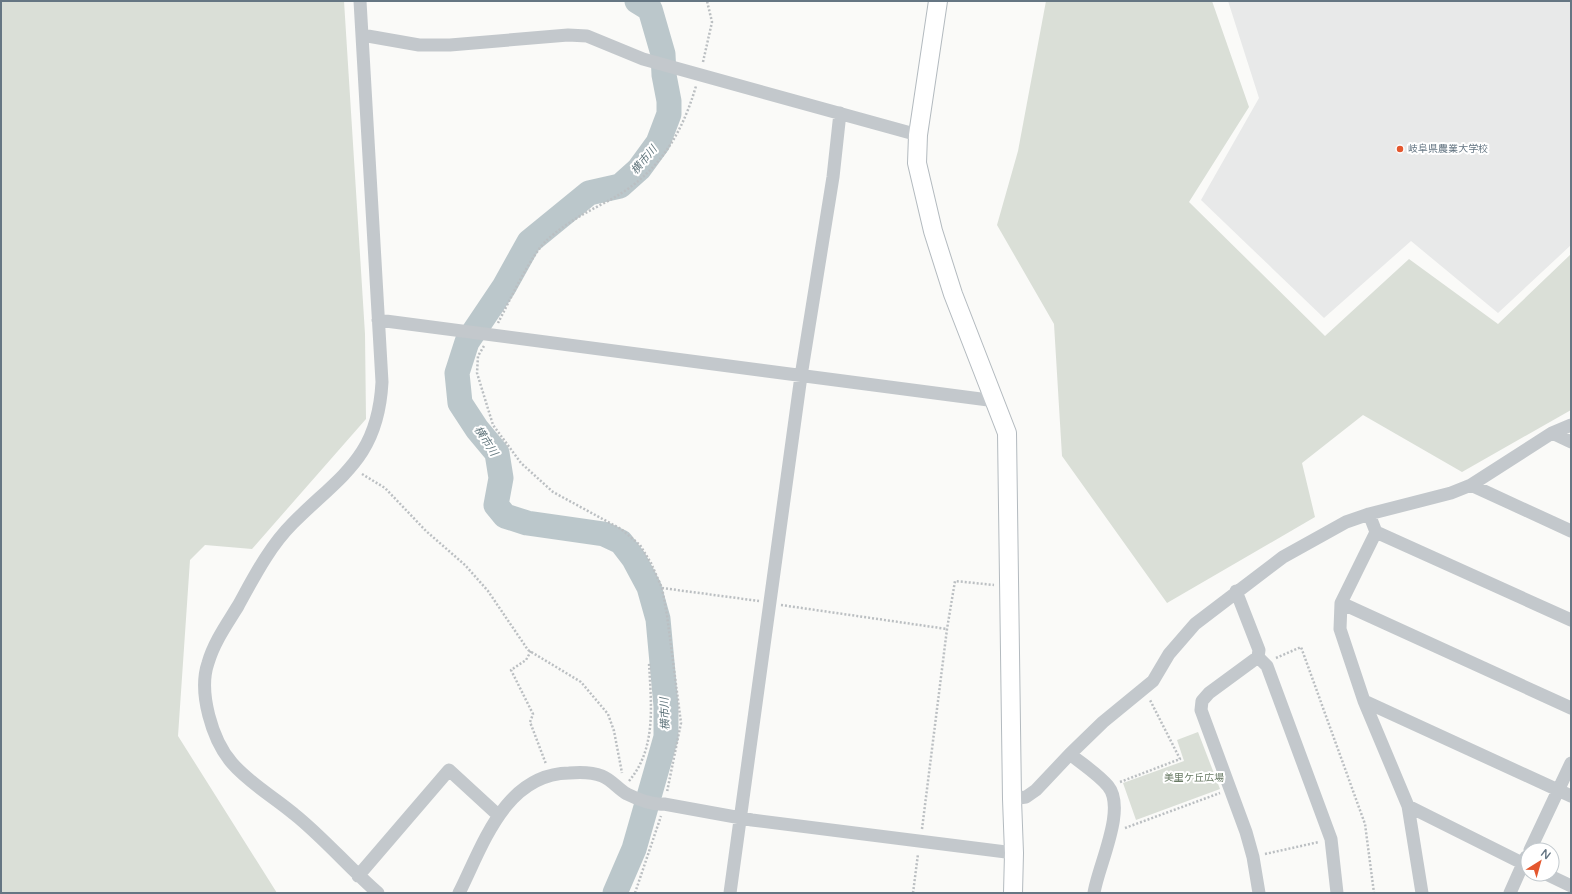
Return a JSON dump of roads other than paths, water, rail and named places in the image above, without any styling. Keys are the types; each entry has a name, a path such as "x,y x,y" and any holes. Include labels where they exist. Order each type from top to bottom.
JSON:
{"street":[{"path":"360,1 382,382 381,403 377,421 368,443 352,467 292,524 275,544 215,644 207,664 205,682 207,711 216,736 232,762 295,815 358,876 378,893"},
{"path":"938,1 918,135 917,163 933,231 953,294 1008,433 1012,799 1014,853 1013,893"},
{"path":"362,35 419,45 568,35 587,36 643,59 918,135"},
{"path":"730,893 801,376 833,177 840,113"},
{"path":"378,320 996,401"},
{"path":"1012,799 1026,797 1036,790 1103,722 1143,691 1153,681 1169,654 1195,624 1236,591 1283,557 1346,522 1369,514 1451,493 1471,485 1552,433 1571,425"},
{"path":"1552,433 1571,442"},
{"path":"1471,485 1571,531"},
{"path":"1369,514 1376,532 1571,620"},
{"path":"1376,532 1341,603 1340,629 1364,701 1408,806 1422,893"},
{"path":"1236,591 1331,839 1337,893"},
{"path":"1341,603 1571,708"},
{"path":"1258,893 1253,857 1246,832 1200,710 1202,701 1209,693 1263,662"},
{"path":"1364,701 1571,796"},
{"path":"1070,754 1108,786 1114,801 1114,818 1096,878 1094,893"},
{"path":"1534,842 1571,763"},
{"path":"358,876 449,770 498,815"},
{"path":"459,893 498,815 526,786 553,773 585,772 602,776 613,781 624,790 661,804 740,817 1014,853"},
{"path":"1408,806 1520,858"},
{"path":"1510,893 1520,873"},
{"path":"1560,881 1571,886"}],"waterway":[{"name":"横市川","path":"615,893 634,849 666,737 666,706 658,619 649,587 634,559 621,542 604,534 527,523 505,516 496,505 501,478 497,453 477,429 460,403 457,373 467,342 504,287 529,242 589,193 620,186 639,169 658,143 669,114 669,101 664,75 663,54 650,9 637,1"}],"place":[{"name":"岐阜県農業大学校","path":"1400,149"}],"park label":[{"name":"美里ケ丘広場","path":"1194,778"}]}
